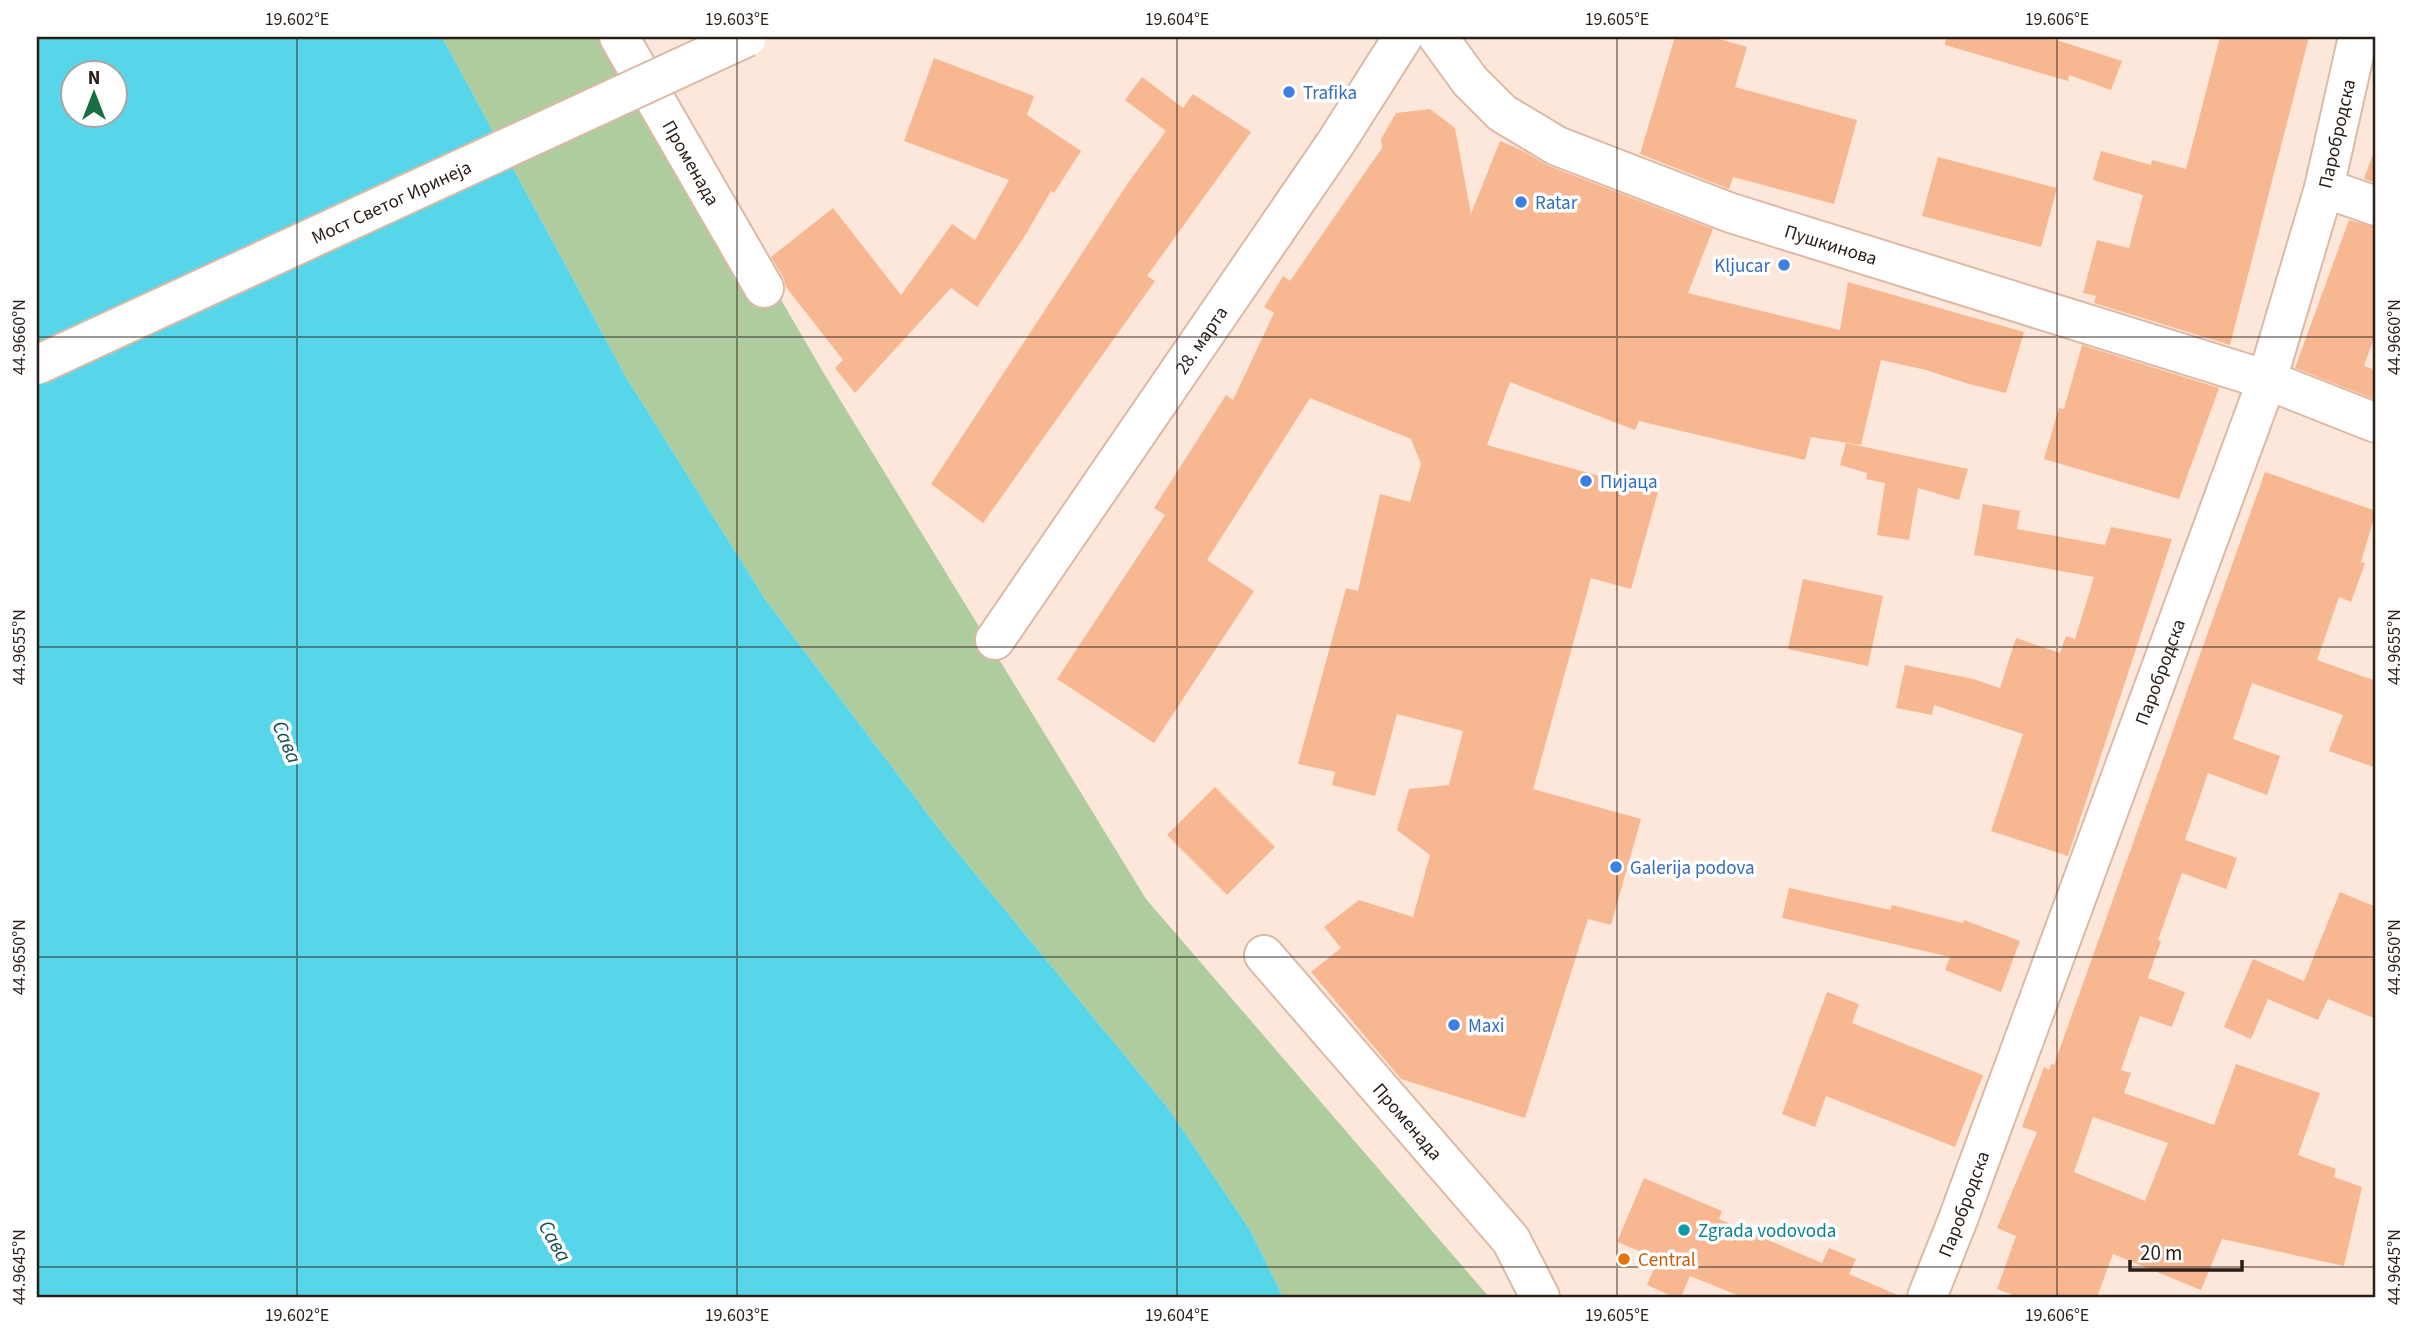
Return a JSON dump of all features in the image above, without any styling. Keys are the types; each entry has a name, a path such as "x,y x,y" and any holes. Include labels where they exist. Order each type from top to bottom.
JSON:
{"street":[{"name":"Променада","path":"619,37 764,288"},
{"name":"Мост Светог Иринеја","path":"37,365 747,37"},
{"name":"28. марта","path":"995,640 1337,141 1404,37"},
{"name":"Пушкинова","path":"1437,37 1470,81 1502,113 1557,146 1731,213 2267,380 2376,423"},
{"name":"Паробродска","path":"1927,1297 2267,380 2324,188 2358,37"},
{"path":"2324,188 2376,206"},
{"name":"Променада","path":"1265,955 1511,1240 1540,1297"}],"green space":[{"path":"442,37 633,37 680,126 823,372 1146,899 1489,1297 1283,1297 1250,1230 1168,1108 945,837 765,599 626,377"}],"water":[{"name":"Сава","path":"37,37 442,37 626,377 765,599 945,837 1168,1108 1250,1230 1283,1297 37,1297"}],"building":[{"path":"1675,37 1712,37 1747,47 1735,87 1857,120 1834,204 1733,177 1729,189 1640,154"},
{"path":"1946,37 2047,37 2122,61 2111,90 2069,75 2068,81 1945,45"},
{"path":"2220,37 2309,37 2230,345 2094,303 2096,296 2083,293 2097,240 2129,248 2143,195 2093,180 2101,151 2151,165 2152,160 2186,169"},
{"path":"934,58 1034,96 1027,115 1081,151 1054,193 1051,191 1023,239 977,307 951,288 855,393 835,368 843,360 786,287 771,257 833,208 901,295 952,224 975,240 1009,180 904,141"},
{"path":"1142,77 1183,108 1193,94 1251,132 1147,276 1155,281 983,523 931,484 1128,183 1166,131 1125,100"},
{"path":"1430,109 1455,128 1471,214 1500,141 1549,166 1713,229 1688,293 1840,330 1848,282 2024,332 2006,393 1881,360 1861,445 1811,437 1805,460 1639,421 1635,430 1510,382 1487,445 1658,492 1631,589 1591,578 1533,789 1641,819 1611,925 1588,919 1525,1118 1401,1079 1311,972 1341,948 1324,927 1359,900 1413,917 1430,855 1397,830 1409,789 1449,785 1463,731 1397,714 1375,796 1332,785 1335,772 1298,764 1346,588 1358,591 1380,494 1410,502 1421,464 1411,439 1310,398 1207,560 1254,591 1154,743 1057,679 1165,515 1154,508 1226,395 1233,400 1274,313 1264,307 1283,276 1290,281 1382,148 1381,139 1396,113"},
{"path":"2372,156 2376,156 2376,183 2364,179"},
{"path":"1938,157 2057,188 2041,247 1922,216"},
{"path":"2349,220 2376,227 2376,332 2364,366 2376,370 2376,400 2295,368"},
{"path":"2082,345 2219,388 2179,499 2044,459 2059,408 2064,409"},
{"path":"1846,443 1968,469 1959,500 1918,488 1909,540 1877,535 1885,483 1866,479 1867,473 1840,465"},
{"path":"2265,472 2376,511 2361,562 2365,563 2351,602 2339,597 2317,660 2376,681 2376,768 2329,751 2343,715 2252,683 2233,739 2280,756 2267,795 2208,773 2185,840 2237,858 2226,889 2182,873 2158,940 2161,941 2148,978 2185,992 2172,1027 2140,1016 2121,1070 2131,1073 2124,1093 2214,1125 2236,1064 2320,1093 2298,1155 2336,1169 2334,1177 2362,1187 2344,1266 2222,1239 2201,1290 2113,1254 2097,1297 2018,1297 1997,1289 2016,1236 1997,1228 2037,1132 2022,1127 2044,1067 2049,1070 2051,1064 2054,1065","holes":["2093,1117 2168,1143 2145,1201 2074,1172"]},
{"path":"1983,504 2020,511 2017,529 2105,545 2111,527 2172,539 2068,856 1991,831 2023,734 1934,705 1932,715 1896,708 1905,665 1973,679 2000,688 2016,638 2060,653 2066,636 2075,639 2094,577 1974,555"},
{"path":"1803,579 1883,596 1868,666 1788,649"},
{"path":"1215,787 1275,847 1227,895 1167,835"},
{"path":"1789,888 1891,910 1892,905 1963,923 1964,920 2020,941 2001,992 1945,970 1950,957 1782,918"},
{"path":"2340,892 2376,907 2376,1019 2328,999 2318,1020 2268,999 2251,1039 2224,1027 2253,959 2304,981"},
{"path":"1827,992 1859,1004 1852,1023 1983,1075 1955,1147 1826,1096 1815,1127 1782,1114"},
{"name":"Zgrada vodovoda","path":"1644,1178 1722,1211 1719,1219 1822,1263 1829,1248 1856,1259 1849,1274 1902,1297 1742,1297 1690,1276 1681,1297 1674,1297 1647,1285 1658,1259 1617,1242"}],"place":[{"name":"Trafika","path":"1289,92"},
{"name":"Ratar","path":"1521,202"},
{"name":"Kljucar","path":"1784,265"},
{"name":"Пијаца","path":"1586,481"},
{"name":"Galerija podova","path":"1616,867"},
{"name":"Maxi","path":"1454,1025"},
{"name":"Zgrada vodovoda","path":"1684,1230"},
{"name":"Central","path":"1624,1259"}]}
